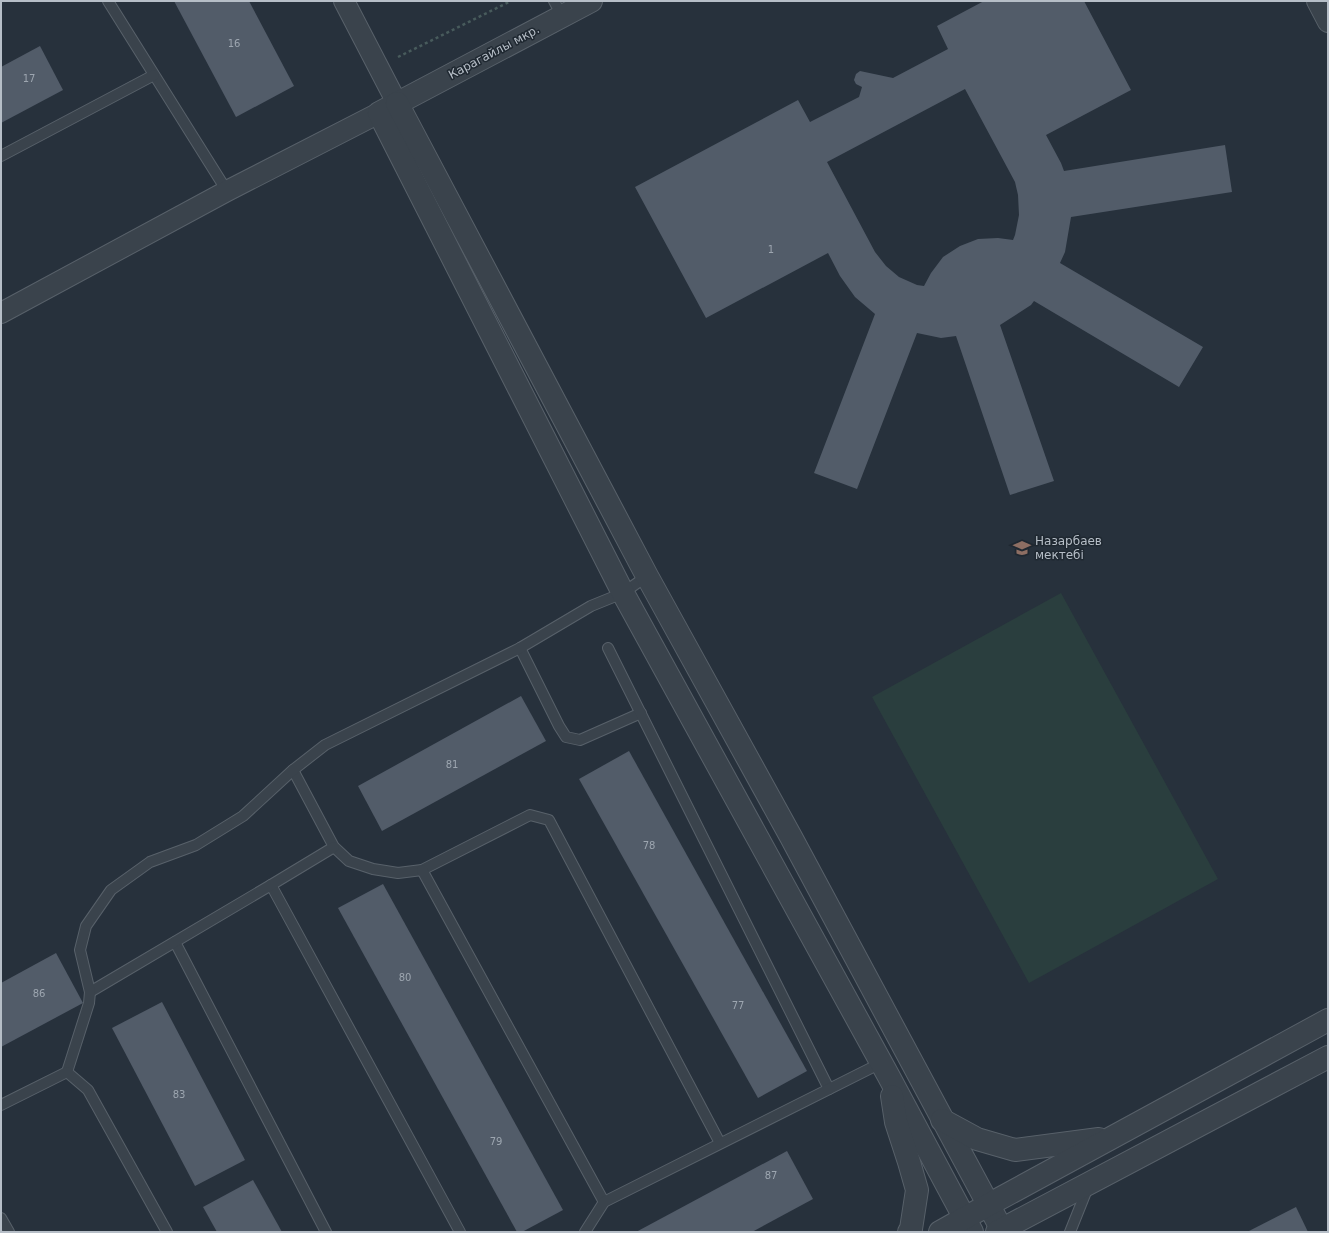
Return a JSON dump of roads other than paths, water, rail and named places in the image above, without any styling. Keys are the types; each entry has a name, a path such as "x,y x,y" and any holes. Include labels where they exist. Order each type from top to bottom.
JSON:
{"street":[{"path":"344,1 378,67 388,108 623,593 968,1225"},
{"name":"Карагайлы мкр.","path":"388,108 558,9 591,1"},
{"path":"1317,1 1328,22"},
{"path":"1,314 227,191 388,108"},
{"path":"388,108 787,831 988,1204 1000,1231 1328,1057"},
{"path":"940,1232 968,1225 988,1204 1328,1020"},
{"path":"884,1069 896,1122 916,1190 911,1229 909,1232"},
{"path":"942,1120 977,1140 1015,1150 1112,1138"}],"lane":[{"path":"108,1 227,191"},
{"path":"1,156 154,75"},
{"path":"1,1105 67,1072 89,1003 90,992 80,950 86,926 111,890 150,862 196,845 243,816 293,770 325,745 520,648 591,606 623,593 647,576"},
{"path":"520,648 566,737 580,740 641,713"},
{"path":"608,648 829,1089"},
{"path":"293,770 334,847 349,861 373,869 398,873 422,870 530,815 549,820 720,1143"},
{"path":"90,992 334,847"},
{"path":"422,870 604,1202"},
{"path":"272,885 460,1232"},
{"path":"175,942 326,1232"},
{"path":"585,1232 604,1202 829,1089 884,1069"},
{"path":"67,1072 88,1090 167,1232"},
{"path":"1070,1232 1089,1183"},
{"path":"1,1218 9,1232"}],"place":[{"name":"Назарбаев мектебі","path":"1022,548"}]}
